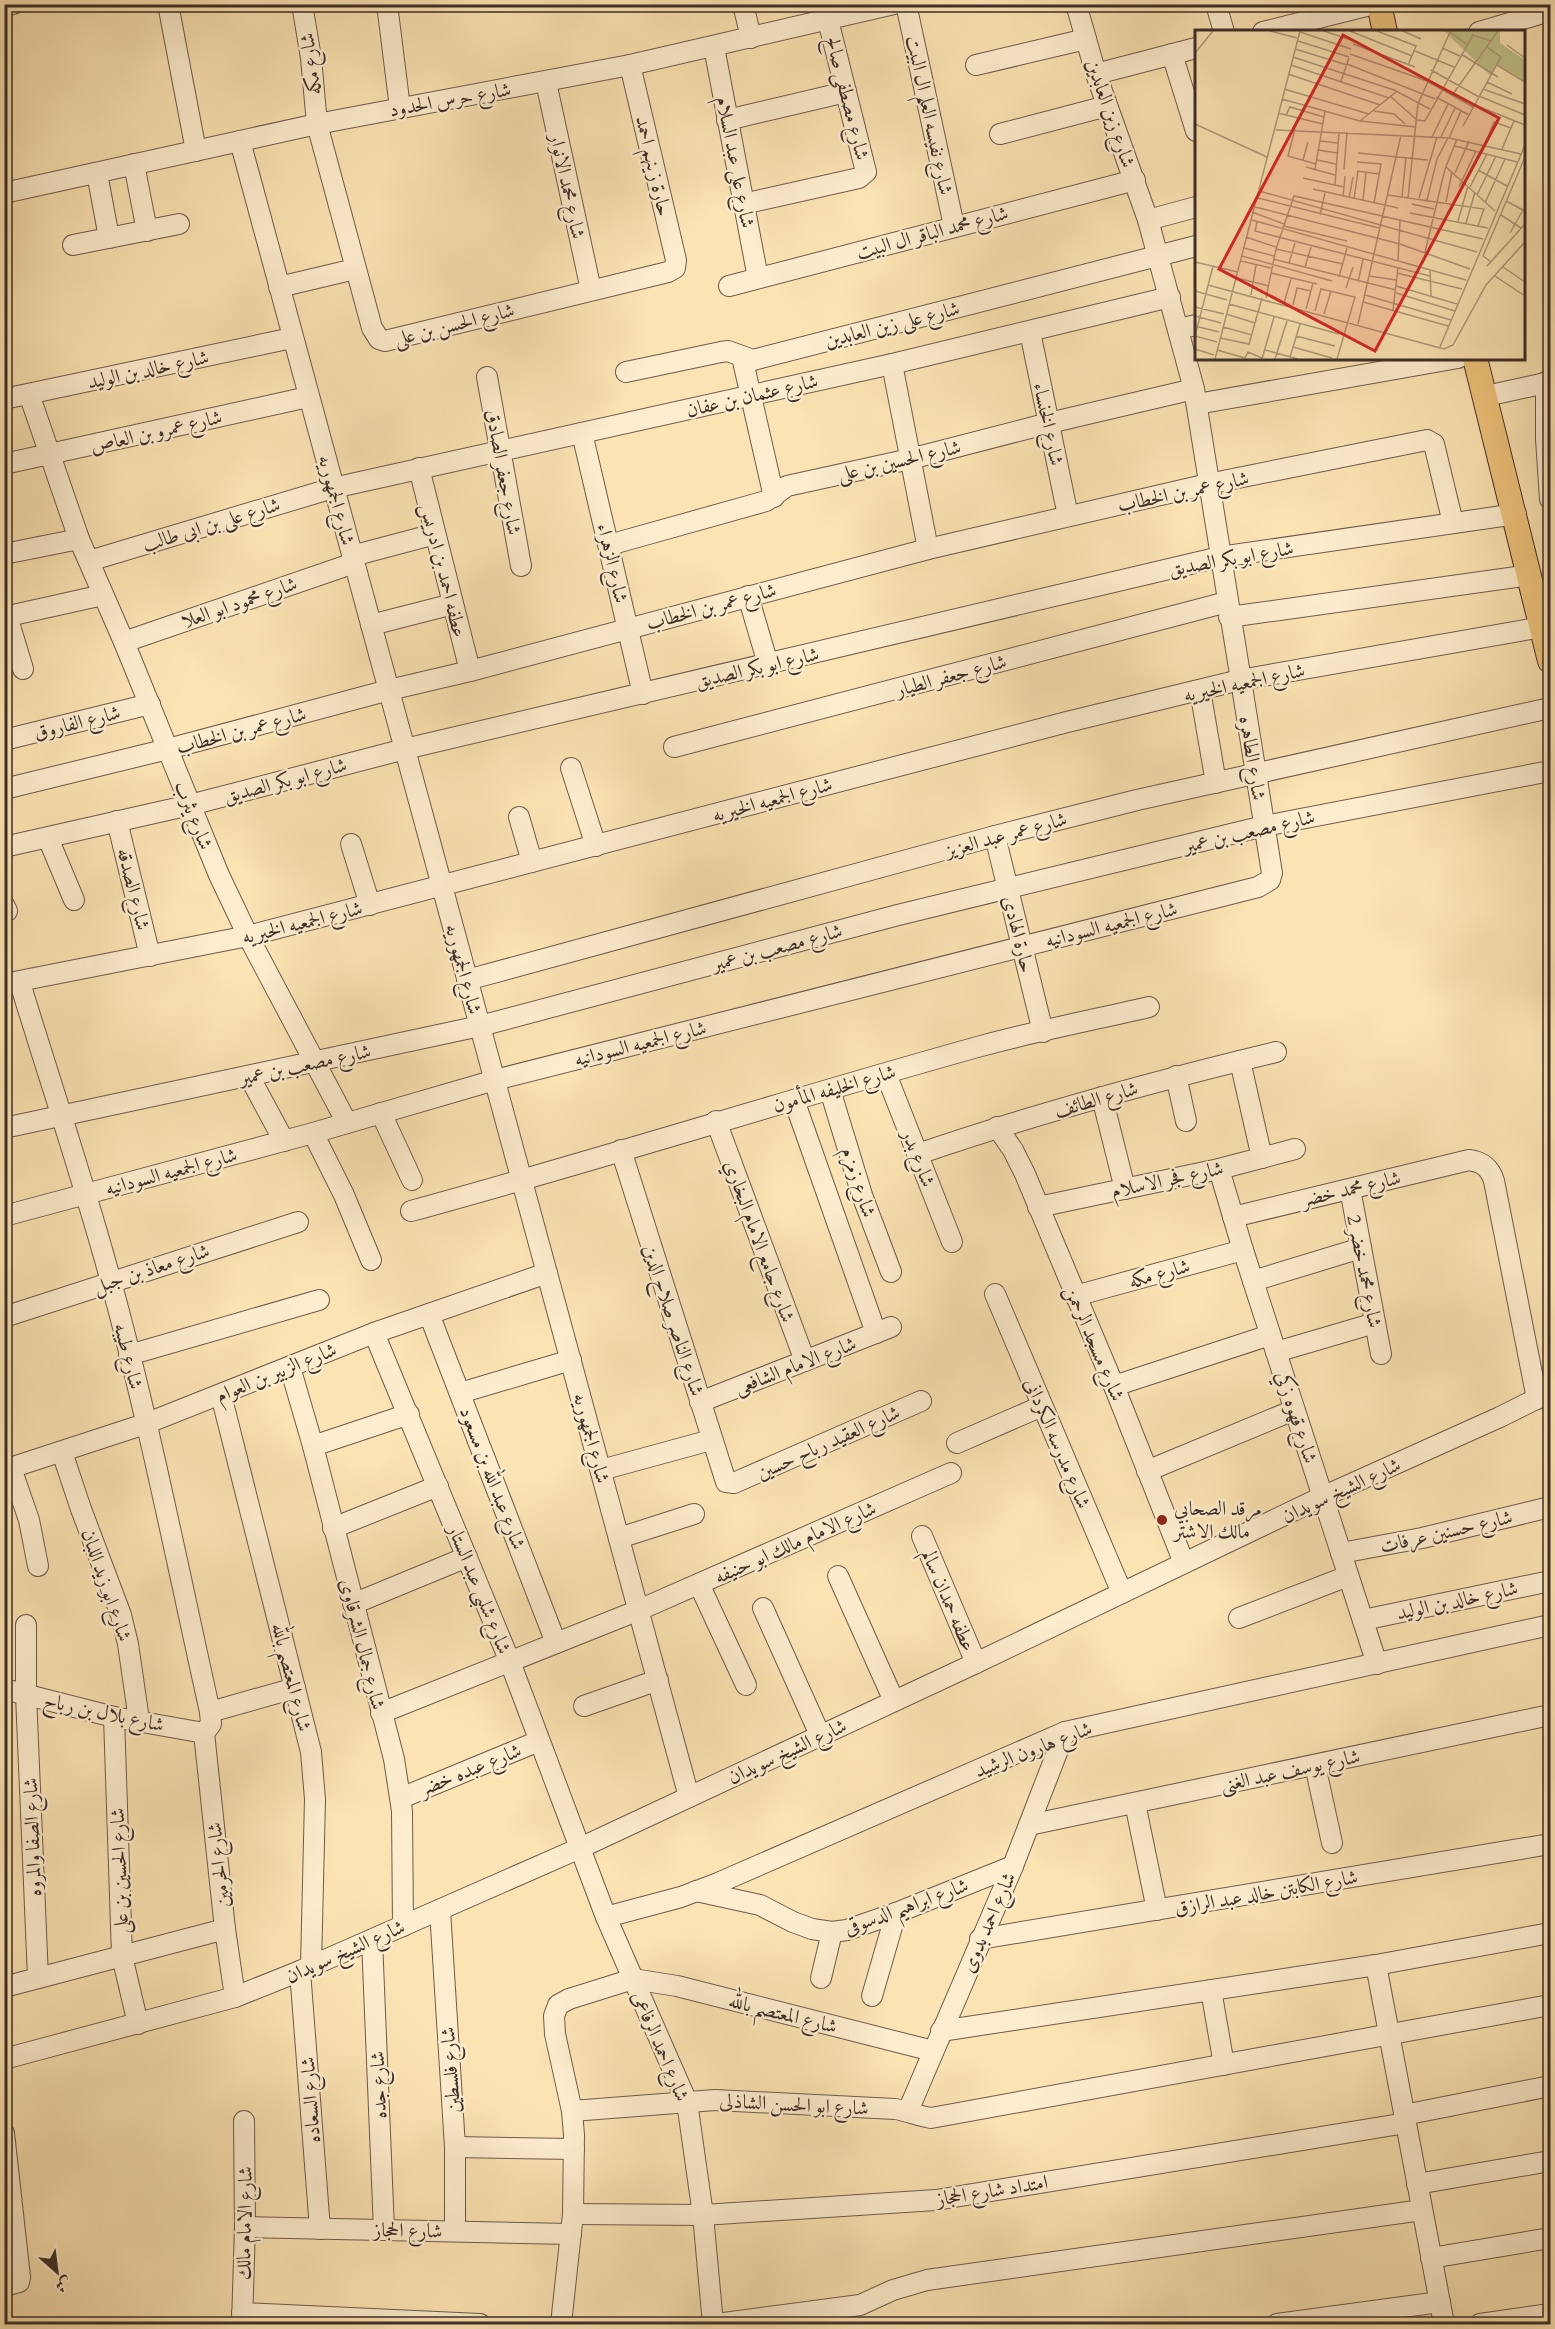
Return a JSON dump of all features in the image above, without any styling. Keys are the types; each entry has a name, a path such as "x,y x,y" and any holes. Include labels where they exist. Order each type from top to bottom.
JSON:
{"main road":[{"path":"1379,4 1385,30"},
{"path":"1476,360 1551,661"}],"street":[{"path":"4,6 13,4"},
{"path":"168,4 196,151"},
{"name":"شارع مكه","path":"302,4 311,58 317,124"},
{"path":"387,4 400,108"},
{"path":"743,4 751,38"},
{"name":"شارع حرس الحدود","path":"4,193 317,124 630,65 894,4"},
{"name":"شارع نفيسه العلم ال البيت","path":"906,4 954,226"},
{"name":"شارع زين العابدين","path":"1076,4 1096,74 1148,220"},
{"path":"1216,4 1223,30"},
{"path":"1271,30 1374,4"},
{"path":"1486,30 1551,11"},
{"name":"شارع مصطفى صالح","path":"744,204 863,176 866,168 828,20"},
{"path":"976,65 1086,39"},
{"name":"شارع على عبد السلام","path":"714,47 758,278"},
{"path":"1096,74 1195,48"},
{"path":"1172,54 1195,125"},
{"name":"حارة زينهم احمد","path":"630,65 673,249 675,268"},
{"name":"شارع محمد الانوار","path":"546,82 591,290"},
{"path":"727,120 846,92"},
{"path":"1000,134 1107,106"},
{"name":"شارع الحسن بن على","path":"317,124 372,328 379,339 385,341 668,272 675,268"},
{"name":"شارع الجمهوريه","path":"240,141 689,1797"},
{"path":"134,165 147,231"},
{"path":"97,173 109,238"},
{"name":"شارع محمد الباقر ال البيت","path":"729,286 1135,180"},
{"path":"1148,220 1195,208"},
{"name":"شارع الطاهره","path":"1148,220 1170,297 1187,327 1208,484 1272,873"},
{"path":"73,245 179,224"},
{"name":"شارع على زين العابدين","path":"626,372 728,351 753,360 1195,247"},
{"path":"279,287 355,269"},
{"name":"شارع عثمان بن عفان","path":"333,488 892,364 1170,297"},
{"name":"شارع الخنساء","path":"1030,332 1068,516"},
{"name":"شارع خالد بن الوليد","path":"4,399 292,338"},
{"path":"741,357 774,497"},
{"name":"شارع الحسين بن على","path":"609,545 766,501 787,486 910,459 1049,423 1195,396 1444,360"},
{"path":"892,364 928,549"},
{"name":"شارع جعفر الصادق","path":"487,377 521,566"},
{"path":"1486,396 1548,382 1547,463 1551,499"},
{"name":"شارع يثرب","path":"29,394 79,539 150,704 219,875 347,1123"},
{"name":"شارع عمرو بن العاص","path":"4,464 308,397"},
{"name":"شارع الزهراء","path":"582,433 643,694"},
{"name":"شارع عمر بن الخطاب","path":"4,789 470,671 928,549 1208,484 1422,442 1431,441 1434,444 1453,523"},
{"name":"عطفه احمد بن ادريس","path":"419,468 470,671"},
{"name":"شارع على بن ابى طالب","path":"88,561 333,488"},
{"name":"شارع ابو بكر الصديق","path":"4,847 190,805 405,749 1220,557 1516,514"},
{"name":"شارع محمود ابو العلا","path":"124,642 353,559 435,534"},
{"path":"4,554 79,539"},
{"name":"شارع جعفر الطيار","path":"674,747 1228,610 1530,575"},
{"path":"23,669 6,616 103,595"},
{"path":"748,596 768,664"},
{"path":"371,625 453,604"},
{"name":"شارع الجمعيه الخيريه","path":"12,983 249,936 1067,722 1240,680 1542,627"},
{"path":"1200,690 1216,783"},
{"name":"شارع الفاروق","path":"4,740 150,704"},
{"name":"شارع عمر عبد العزيز","path":"467,980 995,836 1216,783 1551,708"},
{"path":"571,768 596,846"},
{"name":"شارع مصعب بن عمير","path":"4,1128 61,1118 480,1026 898,915 1264,826 1551,771"},
{"path":"519,817 532,862"},
{"name":"شارع الصدقه","path":"117,822 150,956"},
{"name":"حارة الهادى","path":"995,836 1042,1032"},
{"path":"48,838 74,900"},
{"path":"351,844 370,905"},
{"name":"شارع الجمعيه السودانيه","path":"4,1216 313,1133 495,1080 1258,887 1270,880 1272,873"},
{"name":"شارع طيبه","path":"12,983 87,1195 111,1281 210,1712 211,1724 204,1733"},
{"name":"شارع الخليفه المأمون","path":"411,1211 716,1121 984,1046 1149,1007"},
{"name":"شارع الطائف","path":"918,1154 997,1127 1102,1097 1176,1076 1276,1052"},
{"path":"1240,1061 1262,1158"},
{"name":"شارع بدر","path":"886,1074 952,1242"},
{"path":"249,1076 284,1141"},
{"path":"1176,1076 1186,1121"},
{"name":"شارع زمزم","path":"830,1090 862,1195 891,1272"},
{"path":"1102,1097 1125,1189"},
{"name":"شارع الامام الشافعى","path":"700,1402 884,1330 794,1100"},
{"path":"381,1113 412,1180"},
{"name":"شارع جامع الامام البخاري","path":"716,1121 805,1361"},
{"name":"شارع مسجد الرحمن","path":"997,1127 1013,1150 1038,1207 1114,1386 1184,1563"},
{"path":"313,1133 344,1195 371,1260"},
{"name":"شارع فجر الاسلام","path":"1038,1207 1219,1169 1295,1149"},
{"name":"شارع الناصر صلاح الدين","path":"621,1150 711,1440 724,1478 729,1484 734,1484"},
{"name":"شارع محمد خضر","path":"1233,1217 1469,1160 1482,1163 1492,1174 1544,1395"},
{"name":"شارع قهوه زكي","path":"1219,1169 1294,1410 1377,1664"},
{"name":"شارع محمد خضر 2","path":"1350,1189 1381,1354"},
{"name":"شارع معاذ بن جبل","path":"4,1317 298,1222"},
{"path":"1253,1281 1361,1248"},
{"name":"شارع مكه","path":"1075,1296 1243,1250"},
{"name":"شارع الزبير بن العوام","path":"8,1469 145,1424 375,1333 547,1273"},
{"name":"شارع مدرسه الكردانى","path":"995,1294 1122,1593"},
{"path":"129,1355 319,1300"},
{"name":"شارع عبد الله بن مسعود","path":"429,1314 556,1643"},
{"path":"1114,1386 1273,1344 1375,1323"},
{"name":"شارع شلبى عبد الستار","path":"375,1333 510,1662 580,1848"},
{"path":"460,1393 571,1360"},
{"name":"شارع جمال الشرقاوى","path":"290,1367 313,1446 394,1759 401,1798 404,1926"},
{"name":"شارع المعتصم بالله","path":"221,1395 311,1752 315,1778 306,1969"},
{"name":"شارع الشيخ سويدان","path":"4,2059 235,1997 306,1969 580,1848 976,1663 1322,1497 1544,1395"},
{"name":"شارع العقيد رباح حسين","path":"734,1484 921,1401"},
{"path":"957,1443 1042,1406"},
{"path":"1147,1471 1294,1410"},
{"path":"313,1446 409,1414"},
{"path":"601,1470 711,1440"},
{"name":"شارع ابو زيد اللبان","path":"62,1452 121,1615 128,1644 139,1720"},
{"path":"8,1469 29,1520 38,1566"},
{"name":"شارع الامام مالك ابو حنيفه","path":"381,1713 639,1610 951,1473"},
{"path":"333,1528 438,1486"},
{"name":"شارع حسنين عرفات","path":"1341,1553 1422,1538 1551,1507"},
{"path":"620,1538 694,1514"},
{"name":"عطفه حمدان سالم","path":"921,1536 976,1663"},
{"path":"353,1604 467,1557"},
{"path":"838,1575 894,1701"},
{"path":"1239,1618 1348,1576"},
{"name":"شارع خالد بن الوليد","path":"1363,1620 1551,1581"},
{"path":"699,1584 746,1686"},
{"path":"763,1608 820,1735"},
{"name":"شارع الصفا والمروه","path":"26,1625 26,1695 38,1978"},
{"name":"شارع هارون الرشيد","path":"606,1917 696,1891 769,1862 1065,1732 1551,1625"},
{"path":"584,1706 658,1680"},
{"path":"210,1712 295,1688"},
{"name":"شارع بلال بن رباح","path":"4,1689 114,1717 204,1733"},
{"name":"شارع يوسف عبد الغنى","path":"1029,1825 1551,1715"},
{"name":"شارع الحسين بن على","path":"114,1717 122,1956 138,2024"},
{"name":"شارع احمد بدوى","path":"908,2111 1029,1825 1065,1732"},
{"name":"شارع الحرمين","path":"204,1733 225,1929 235,1997"},
{"name":"شارع عبده خضر","path":"401,1798 539,1741"},
{"path":"1315,1765 1332,1844"},
{"path":"1135,1803 1156,1910"},
{"name":"شارع الكابتن خالد عبد الرازق","path":"981,1939 1551,1844"},
{"name":"شارع احمد الرفاعى","path":"580,1848 606,1917 687,2102 703,2215 714,2325"},
{"name":"شارع ابراهيم الدسوقى","path":"696,1891 760,1905 793,1922 812,1929 832,1932 847,1930 896,1913 1012,1866"},
{"name":"شارع فلسطين","path":"440,1910 455,2147 455,2231"},
{"path":"872,1995 896,1913"},
{"path":"4,1987 225,1929"},
{"path":"821,1978 832,1932"},
{"path":"941,2031 1376,1965 1551,1933"},
{"name":"شارع جده","path":"372,1940 384,2230"},
{"path":"1376,1965 1444,2325"},
{"name":"شارع السعاده","path":"306,1969 320,2229"},
{"path":"561,2325 572,2224 574,2149 572,2112 555,2034 554,2016 558,2006 569,1999 633,1979"},
{"name":"شارع المعتصم بالله","path":"633,1979 677,1986 933,2051"},
{"path":"1211,1990 1224,2065"},
{"name":"شارع ابو الحسن الشاذلى","path":"572,2112 715,2100 908,2111 931,2118 1551,2005"},
{"name":"امتداد شارع الحجاز","path":"572,2224 936,2200 1405,2119 1551,2086"},
{"name":"شارع الامام مالك","path":"242,2319 245,2227 244,2121"},
{"path":"4,2133 20,2277 19,2282 4,2286"},
{"path":"455,2147 574,2149"},
{"path":"1418,2184 1551,2161"},
{"path":"714,2325 860,2304 893,2290 927,2280 1422,2210"},
{"name":"شارع الحجاز","path":"245,2227 455,2231 572,2224"},
{"path":"1431,2258 1551,2238"},
{"path":"1277,2325 1440,2302"},
{"path":"1480,2325 1551,2314"},
{"path":"242,2319 480,2325"}],"place":[{"name":"مرقد الصحابي مالك الاشتر","path":"1162,1520"}]}
